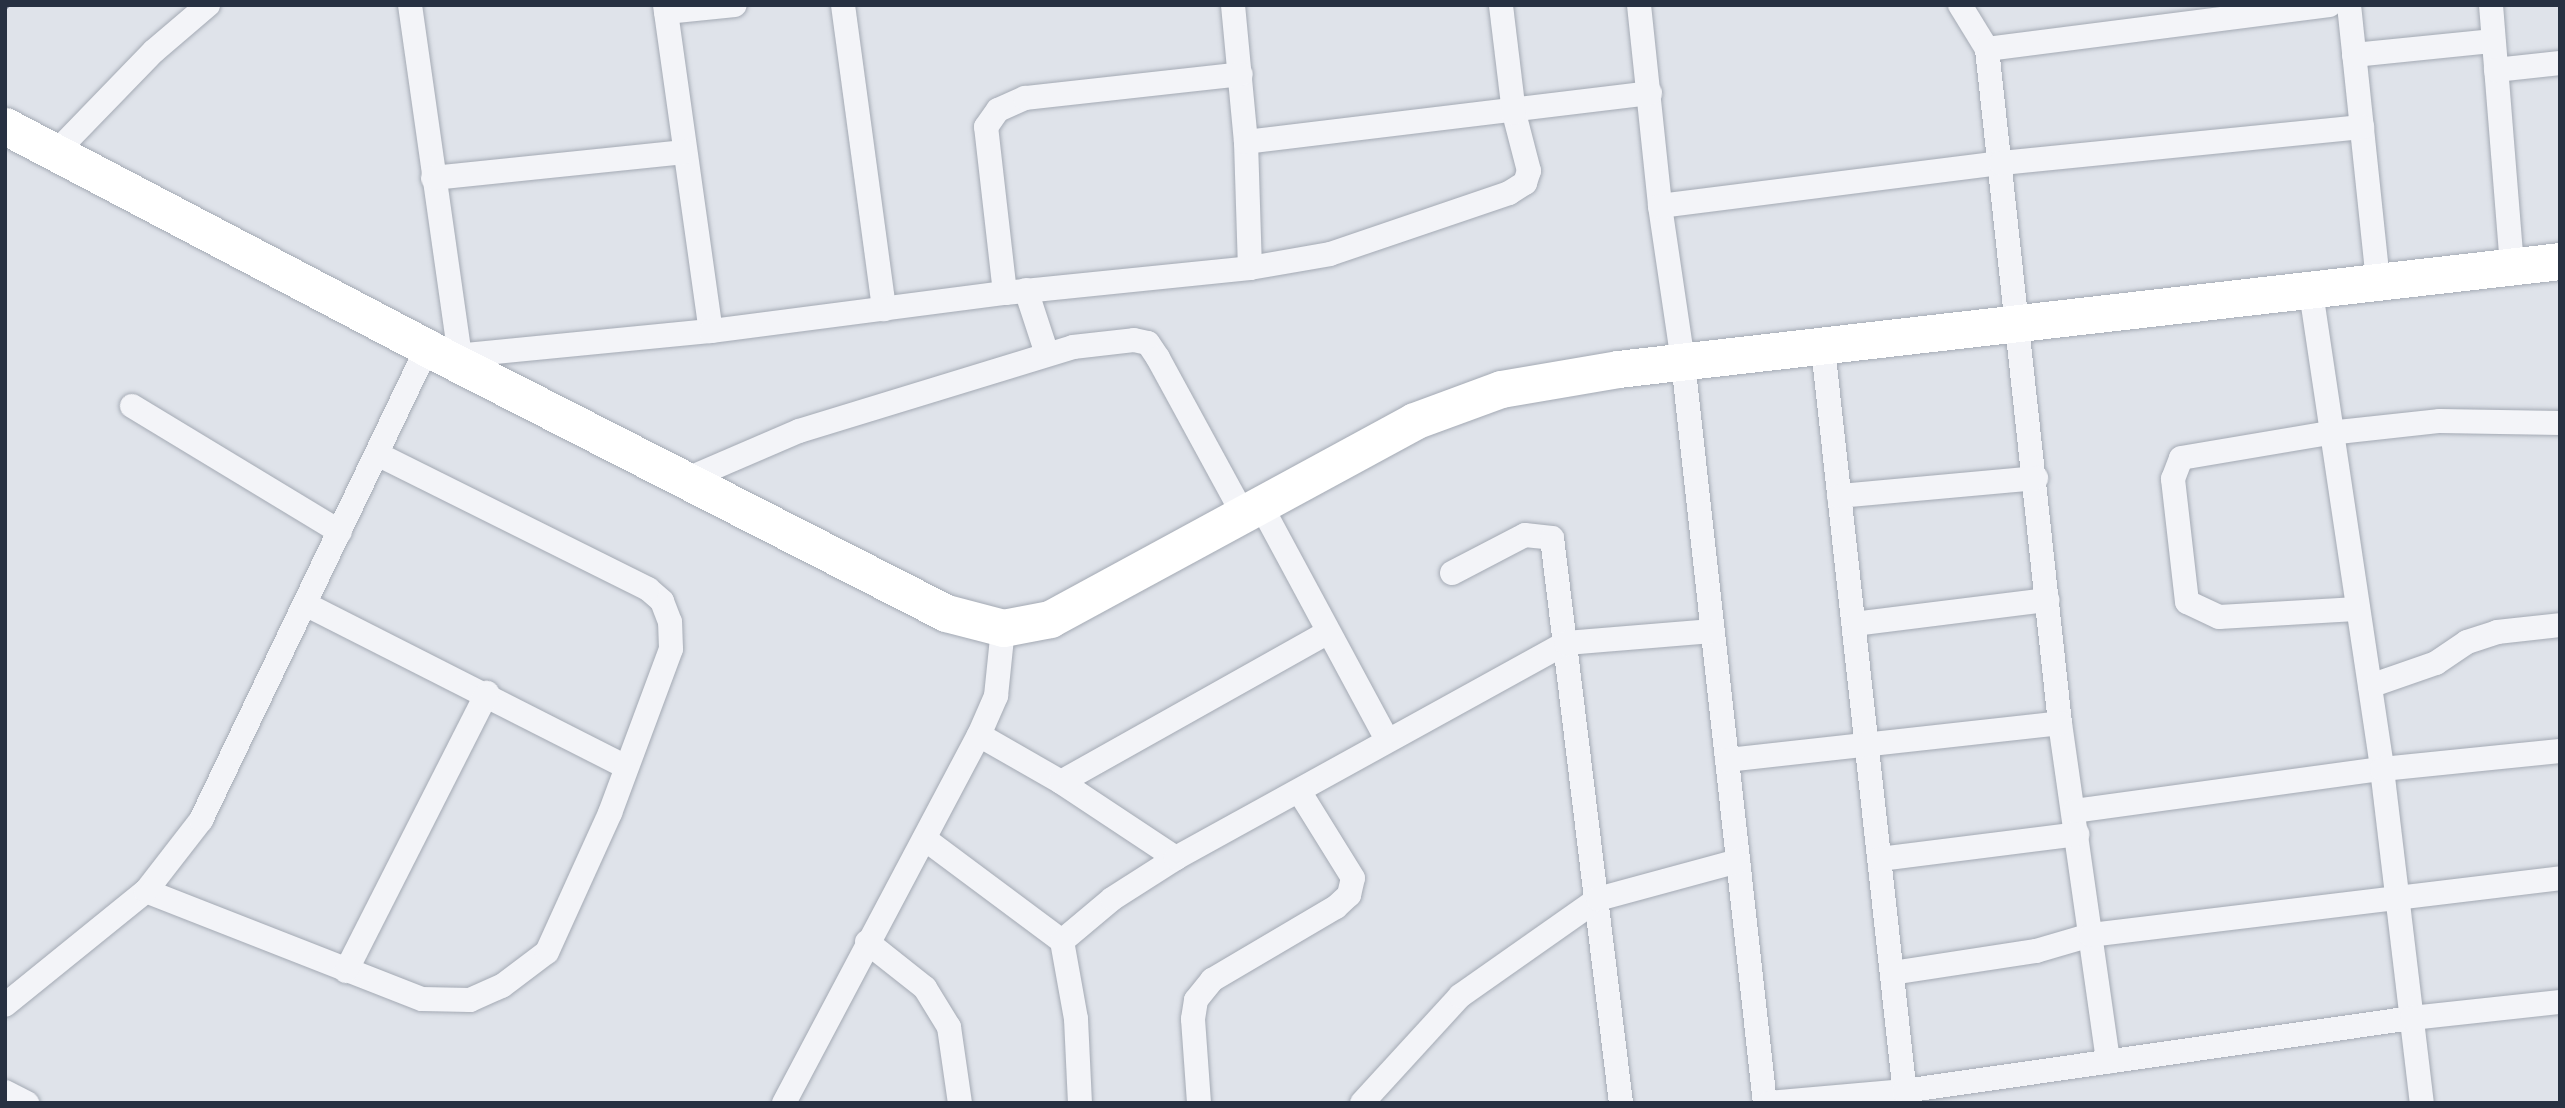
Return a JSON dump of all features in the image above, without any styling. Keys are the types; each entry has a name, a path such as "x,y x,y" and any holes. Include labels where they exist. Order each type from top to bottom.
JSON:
{"main road":[{"path":"5,126 946,613 1003,628 1051,619 1250,507 1456,403 1558,377 2311,292 2560,261"}],"street":[{"path":"57,151 154,51 208,5"},
{"path":"5,1006 146,891 201,820 377,454 444,353 433,178 410,5"},
{"path":"712,331 665,9 735,5"},
{"path":"843,5 884,309"},
{"path":"1233,5 1246,142 1250,268"},
{"path":"444,353 712,331 1016,292 1250,268 1330,254 1509,193 1525,183 1529,171 1514,113 1501,5"},
{"path":"1639,5 1660,206 1684,362 1767,1103 1905,1097 2108,1062 2413,1018 2560,1002"},
{"path":"1960,5 1987,49 2020,324 2060,723 2108,1062"},
{"path":"1987,49 2329,5"},
{"path":"2349,5 2378,283"},
{"path":"2491,5 2512,266"},
{"path":"2354,55 2493,41"},
{"path":"2496,70 2560,63"},
{"path":"1047,354 1016,292 986,127 998,110 1025,98 1241,74"},
{"path":"1246,142 1514,113 1650,93"},
{"path":"1660,206 2001,163 2362,127"},
{"path":"433,178 685,152"},
{"path":"2311,292 2329,433 2382,769 2422,1103"},
{"path":"685,480 799,431 1047,354 1109,341 1148,343 1326,633 1387,740"},
{"path":"1823,348 1905,1097"},
{"path":"132,406 340,532"},
{"path":"2358,609 2219,617 2187,601 2173,479 2181,458 2329,433 2440,421 2560,423"},
{"path":"146,891 422,999 470,1000 502,986 547,952 610,813 625,766 671,649 670,622 662,601 648,589 377,454"},
{"path":"1839,496 2036,478"},
{"path":"1452,573 1525,535 1552,538 1621,1103"},
{"path":"1854,624 2048,600"},
{"path":"305,604 487,692 625,766"},
{"path":"2370,686 2436,663 2468,642 2497,632 2560,625"},
{"path":"784,1103 866,942 925,839 979,735 996,696 1003,628"},
{"path":"1062,941 1112,899 1176,858 1566,643 1713,631"},
{"path":"1061,782 1326,633"},
{"path":"346,971 487,692"},
{"path":"1727,760 1868,742 2060,723"},
{"path":"979,735 1061,782 1176,858"},
{"path":"1880,859 2382,769 2560,751"},
{"path":"1199,1103 1193,1019 1196,1000 1212,981 1336,907 1349,895 1353,878 1299,791"},
{"path":"925,839 1062,941 1076,1019 1080,1103"},
{"path":"1362,1103 1460,996 1598,899 1738,861"},
{"path":"1892,973 2036,951 2091,935 2560,878"},
{"path":"866,942 925,988 949,1027 960,1103"},
{"path":"5,1092 27,1103"}]}
